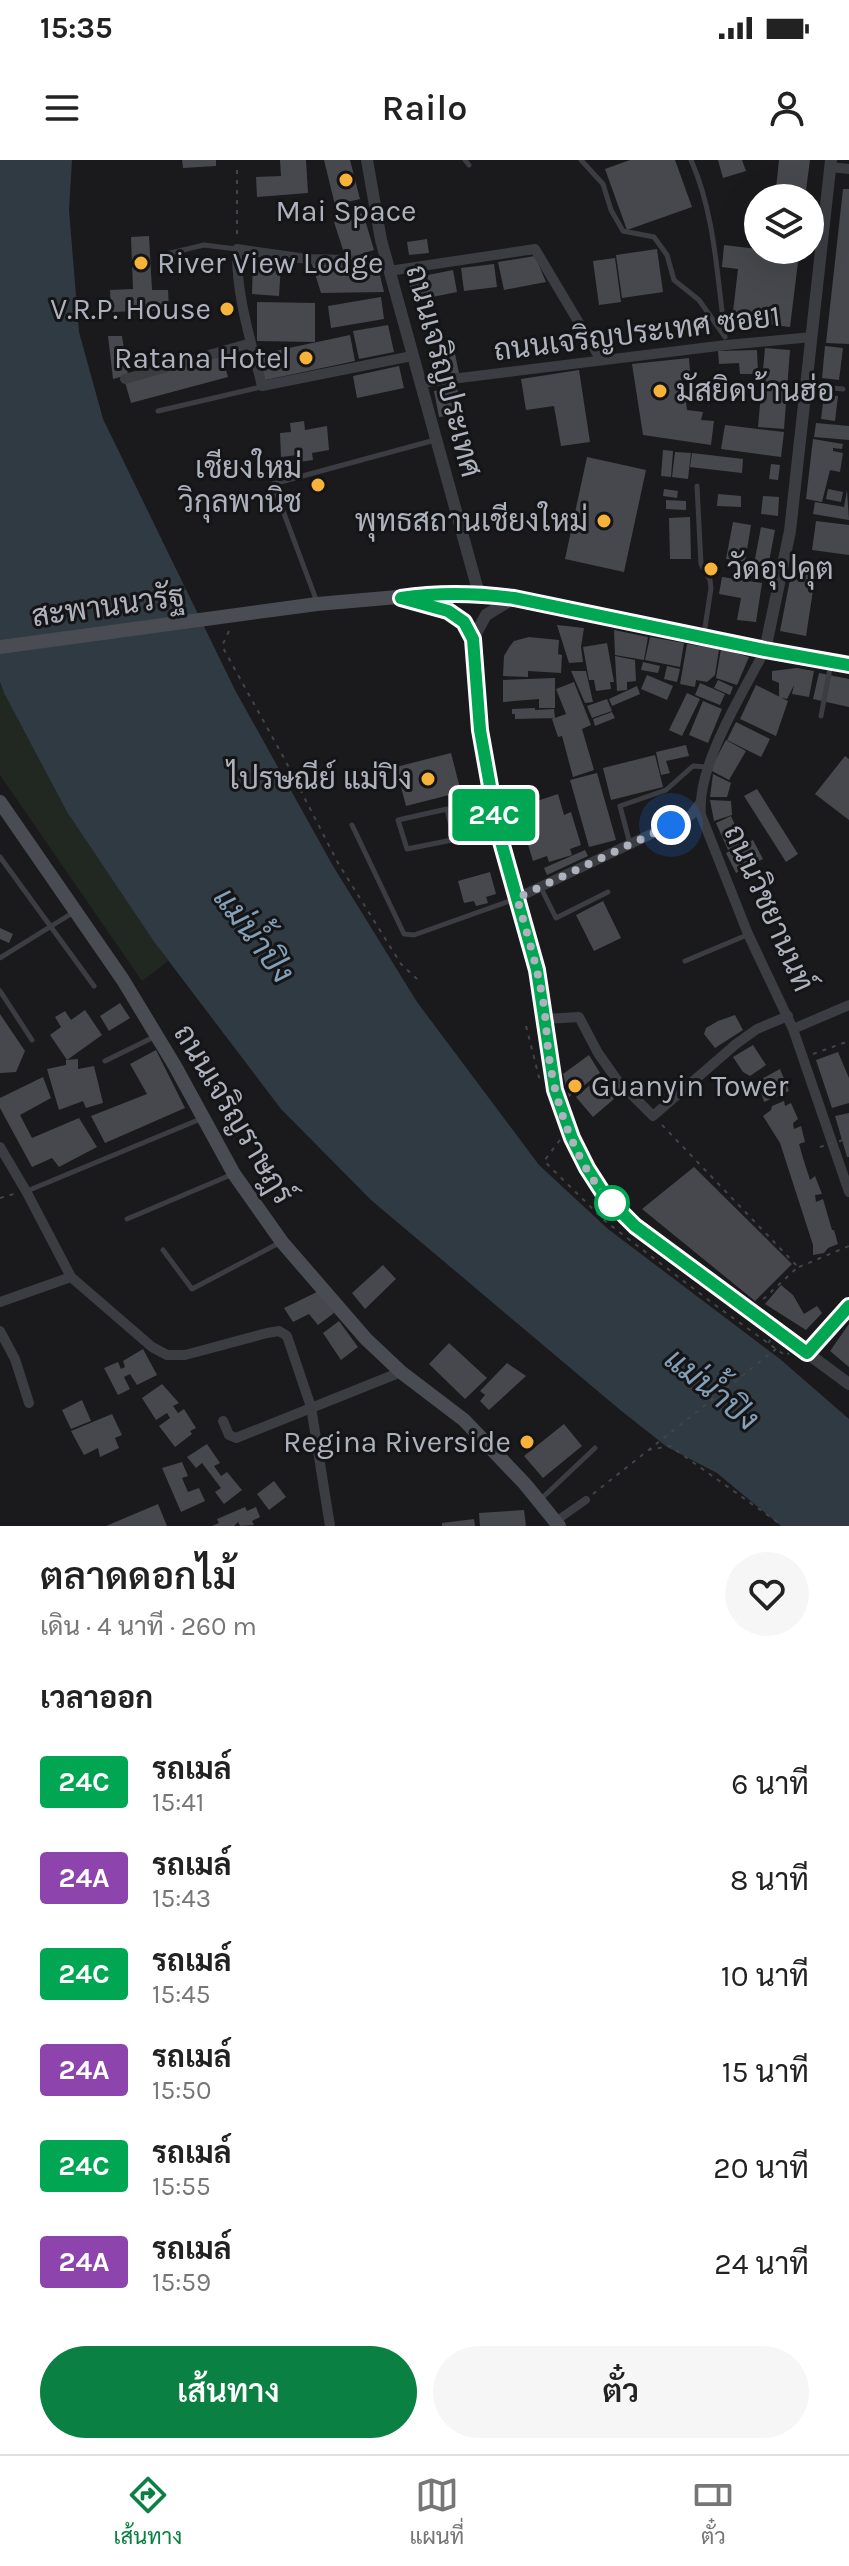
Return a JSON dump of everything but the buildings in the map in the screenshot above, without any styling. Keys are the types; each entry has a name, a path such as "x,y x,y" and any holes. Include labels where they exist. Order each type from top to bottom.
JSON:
{"main road":[{"name":"สะพานนวรัฐ","path":"0,647 317,604 436,594 479,594 514,598 849,665"},
{"name":"ถนนเจริญราษฎร์","path":"0,802 123,980 234,1174 282,1242 366,1339 401,1372 464,1420 557,1524"}],"street":[{"name":"ถนนเจริญประเทศ","path":"367,160 376,218 388,266 479,594"},
{"path":"765,650 790,531 831,163 849,169"},
{"path":"412,356 262,386 237,273 237,249 388,266 535,249 601,360"},
{"name":"ถนนเจริญประเทศ ซอย1","path":"420,383 725,341 812,337"},
{"path":"125,379 251,343"},
{"path":"401,598 448,611 464,622 473,639 480,730 498,831 537,970 550,1066 562,1111 587,1168 605,1196 635,1226 849,1384"},
{"path":"473,639 486,615 514,598"},
{"name":"ถนนวิชยานนท์","path":"765,650 707,767 697,817 788,1016 849,1192"},
{"path":"517,898 697,817"},
{"path":"793,1029 849,1005"},
{"path":"545,1019 579,1017 617,1080 653,1116 736,1044 757,1029 788,1016"},
{"path":"0,1147 71,1277 152,1347 167,1355 185,1355 279,1331 287,1336 311,1407 330,1526"},
{"path":"0,1302 71,1277"},
{"path":"807,1353 849,1305"},
{"path":"0,1331 15,1359 29,1403"},
{"path":"223,1421 232,1439 236,1438 401,1372"},
{"path":"557,1524 586,1500"}],"lane":[{"path":"581,160 603,184 611,210 623,231 654,237 667,255 674,280 699,300 725,341"},
{"path":"691,160 701,181 707,206 725,341"},
{"path":"162,255 204,245 237,249"},
{"path":"158,411 262,386"},
{"path":"806,386 843,389"},
{"path":"317,604 273,484 436,440"},
{"path":"697,486 701,564 711,588 704,637"},
{"path":"821,716 831,662"},
{"path":"631,845 620,806 666,790 693,766 707,767"},
{"path":"454,839 447,809 398,820 407,849 498,831"},
{"path":"352,825 404,934 414,935 517,898"},
{"path":"0,857 94,986"},
{"path":"541,888 556,918 608,892"},
{"path":"0,958 75,911"},
{"path":"685,961 748,934"},
{"path":"0,991 32,1040"},
{"path":"105,1061 157,1036"},
{"path":"26,1191 203,1117"},
{"path":"127,1219 234,1174"},
{"path":"163,1250 192,1289 282,1242"},
{"path":"539,1501 595,1448"}],"path":[{"path":"237,170 237,249"},
{"path":"230,616 222,646 236,675 285,760 338,863 401,964 417,979"},
{"path":"803,1058 849,1041"},
{"path":"653,1116 798,1267"},
{"path":"820,1147 843,1140"},
{"path":"0,1198 26,1191"},
{"path":"750,1312 798,1267 849,1246"},
{"path":"768,1343 786,1319"},
{"path":"755,1334 786,1356"},
{"path":"586,1500 775,1349"},
{"path":"646,1450 670,1446 783,1526"}],"shaded area":[{"path":"0,682 67,812 168,961 142,981 0,775"}],"water":[{"name":"แม่น้ำปิง","path":"0,160 72,160 69,210 79,332 103,419 235,690 333,866 417,1002 539,1165 608,1229 780,1359 849,1419 849,1526 781,1526 717,1473 667,1447 619,1409 371,1200 281,1109 155,943 67,812 0,682"}],"bus line":[{"name":"24C","path":"849,665 514,598 444,593 401,598 457,616 473,639 480,730 498,831 543,997 555,1090 572,1138 587,1168 605,1196 635,1226 807,1353 849,1306"}],"place":[{"name":"Mai Space","path":"346,180"},
{"name":"River View Lodge","path":"141,263"},
{"name":"V.R.P. House","path":"227,309"},
{"name":"Ratana Hotel","path":"306,358"},
{"name":"มัสยิดบ้านฮ่อ","path":"660,391"},
{"name":"เชียงใหม่ วิกุลพานิช","path":"318,485"},
{"name":"พุทธสถานเชียงใหม่","path":"604,521"},
{"name":"วัดอุปคุต","path":"711,569"},
{"name":"ไปรษณีย์ แม่ปิง","path":"428,779"},
{"name":"Guanyin Tower","path":"575,1086"},
{"name":"Regina Riverside","path":"527,1442"}],"route":[{"path":"612,1203 587,1168 572,1138 555,1090 543,997 517,898 671,825"}]}
